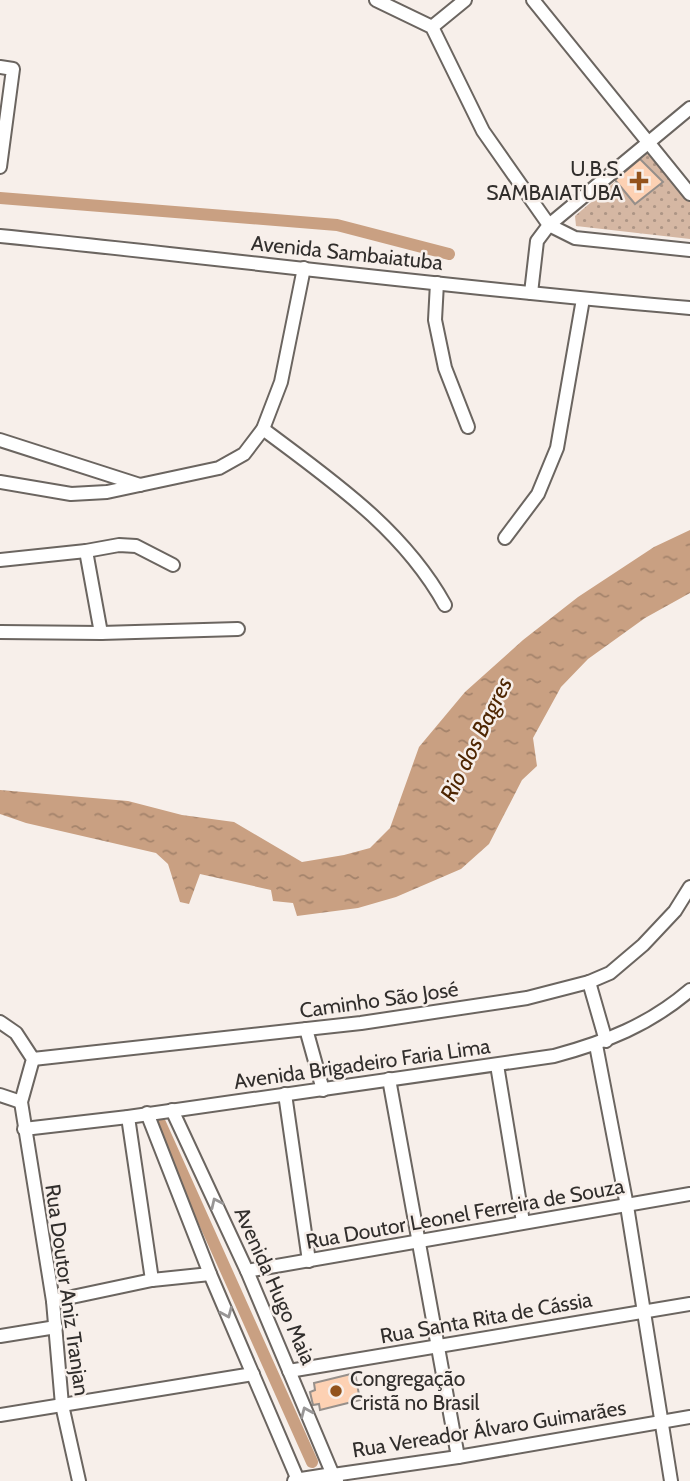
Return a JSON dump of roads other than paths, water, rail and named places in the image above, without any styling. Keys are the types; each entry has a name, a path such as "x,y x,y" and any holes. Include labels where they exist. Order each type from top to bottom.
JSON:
{"street":[{"path":"376,0 432,27 483,131 549,225 575,238 690,250"},
{"path":"432,27 465,0"},
{"path":"533,0 690,194"},
{"path":"0,67 13,69 0,167"},
{"path":"531,293 537,241 549,225 690,108"},
{"name":"Avenida Sambaiatuba","path":"0,236 583,299 690,308"},
{"path":"0,482 71,494 107,492 219,468 244,454 263,429 281,382 304,268"},
{"path":"437,283 435,320 443,356 468,427"},
{"path":"505,538 538,494 557,448 583,299"},
{"path":"263,429 370,511 431,580 445,605"},
{"path":"0,440 142,485"},
{"path":"0,560 119,545 136,547 173,565"},
{"path":"86,551 101,633"},
{"path":"0,632 101,633 239,629"},
{"name":"Caminho São José","path":"33,1059 306,1029 527,998 589,982 610,974 643,945 675,911 690,887"},
{"path":"589,982 671,1481"},
{"name":"Avenida Brigadeiro Faria Lima","path":"24,1129 323,1090 554,1056 601,1043 670,1007 690,990"},
{"path":"0,1022 16,1033 33,1059 20,1102 0,1095"},
{"path":"306,1029 323,1090"},
{"path":"497,1065 523,1222"},
{"path":"389,1079 457,1457"},
{"path":"285,1094 309,1261"},
{"name":"Rua Doutor Aniz Tranjan","path":"20,1102 53,1301 62,1405 79,1481"},
{"name":"Avenida Hugo Maia","path":"172,1110 247,1271 289,1371 314,1479"},
{"path":"147,1114 253,1374 314,1479"},
{"path":"128,1116 152,1280"},
{"name":"Rua Doutor Leonel Ferreira de Souza","path":"247,1271 690,1195"},
{"path":"53,1301 152,1280 210,1273"},
{"name":"Rua Santa Rita de Cássia","path":"289,1371 690,1304"},
{"path":"0,1336 55,1327"},
{"path":"0,1415 253,1374"},
{"name":"Rua Vereador Álvaro Guimarães","path":"314,1479 690,1417"}],"water":[{"name":"Rio dos Bagres","path":"690,530 690,593 645,618 588,659 561,687 533,738 537,766 522,780 489,844 461,869 396,897 358,908 297,916 293,903 273,901 271,890 200,874 189,904 180,902 168,864 156,853 26,823 0,814 0,790 128,801 182,815 234,822 302,862 370,848 390,828 419,747 465,692 523,640 578,597 654,547"}],"waterway":[{"path":"0,198 337,225 449,254"},
{"path":"160,1123 312,1462"}],"place":[{"name":"U.B.S. SAMBAIATUBA","path":"639,181"},
{"name":"Congregação Cristã no Brasil","path":"336,1391"}]}
